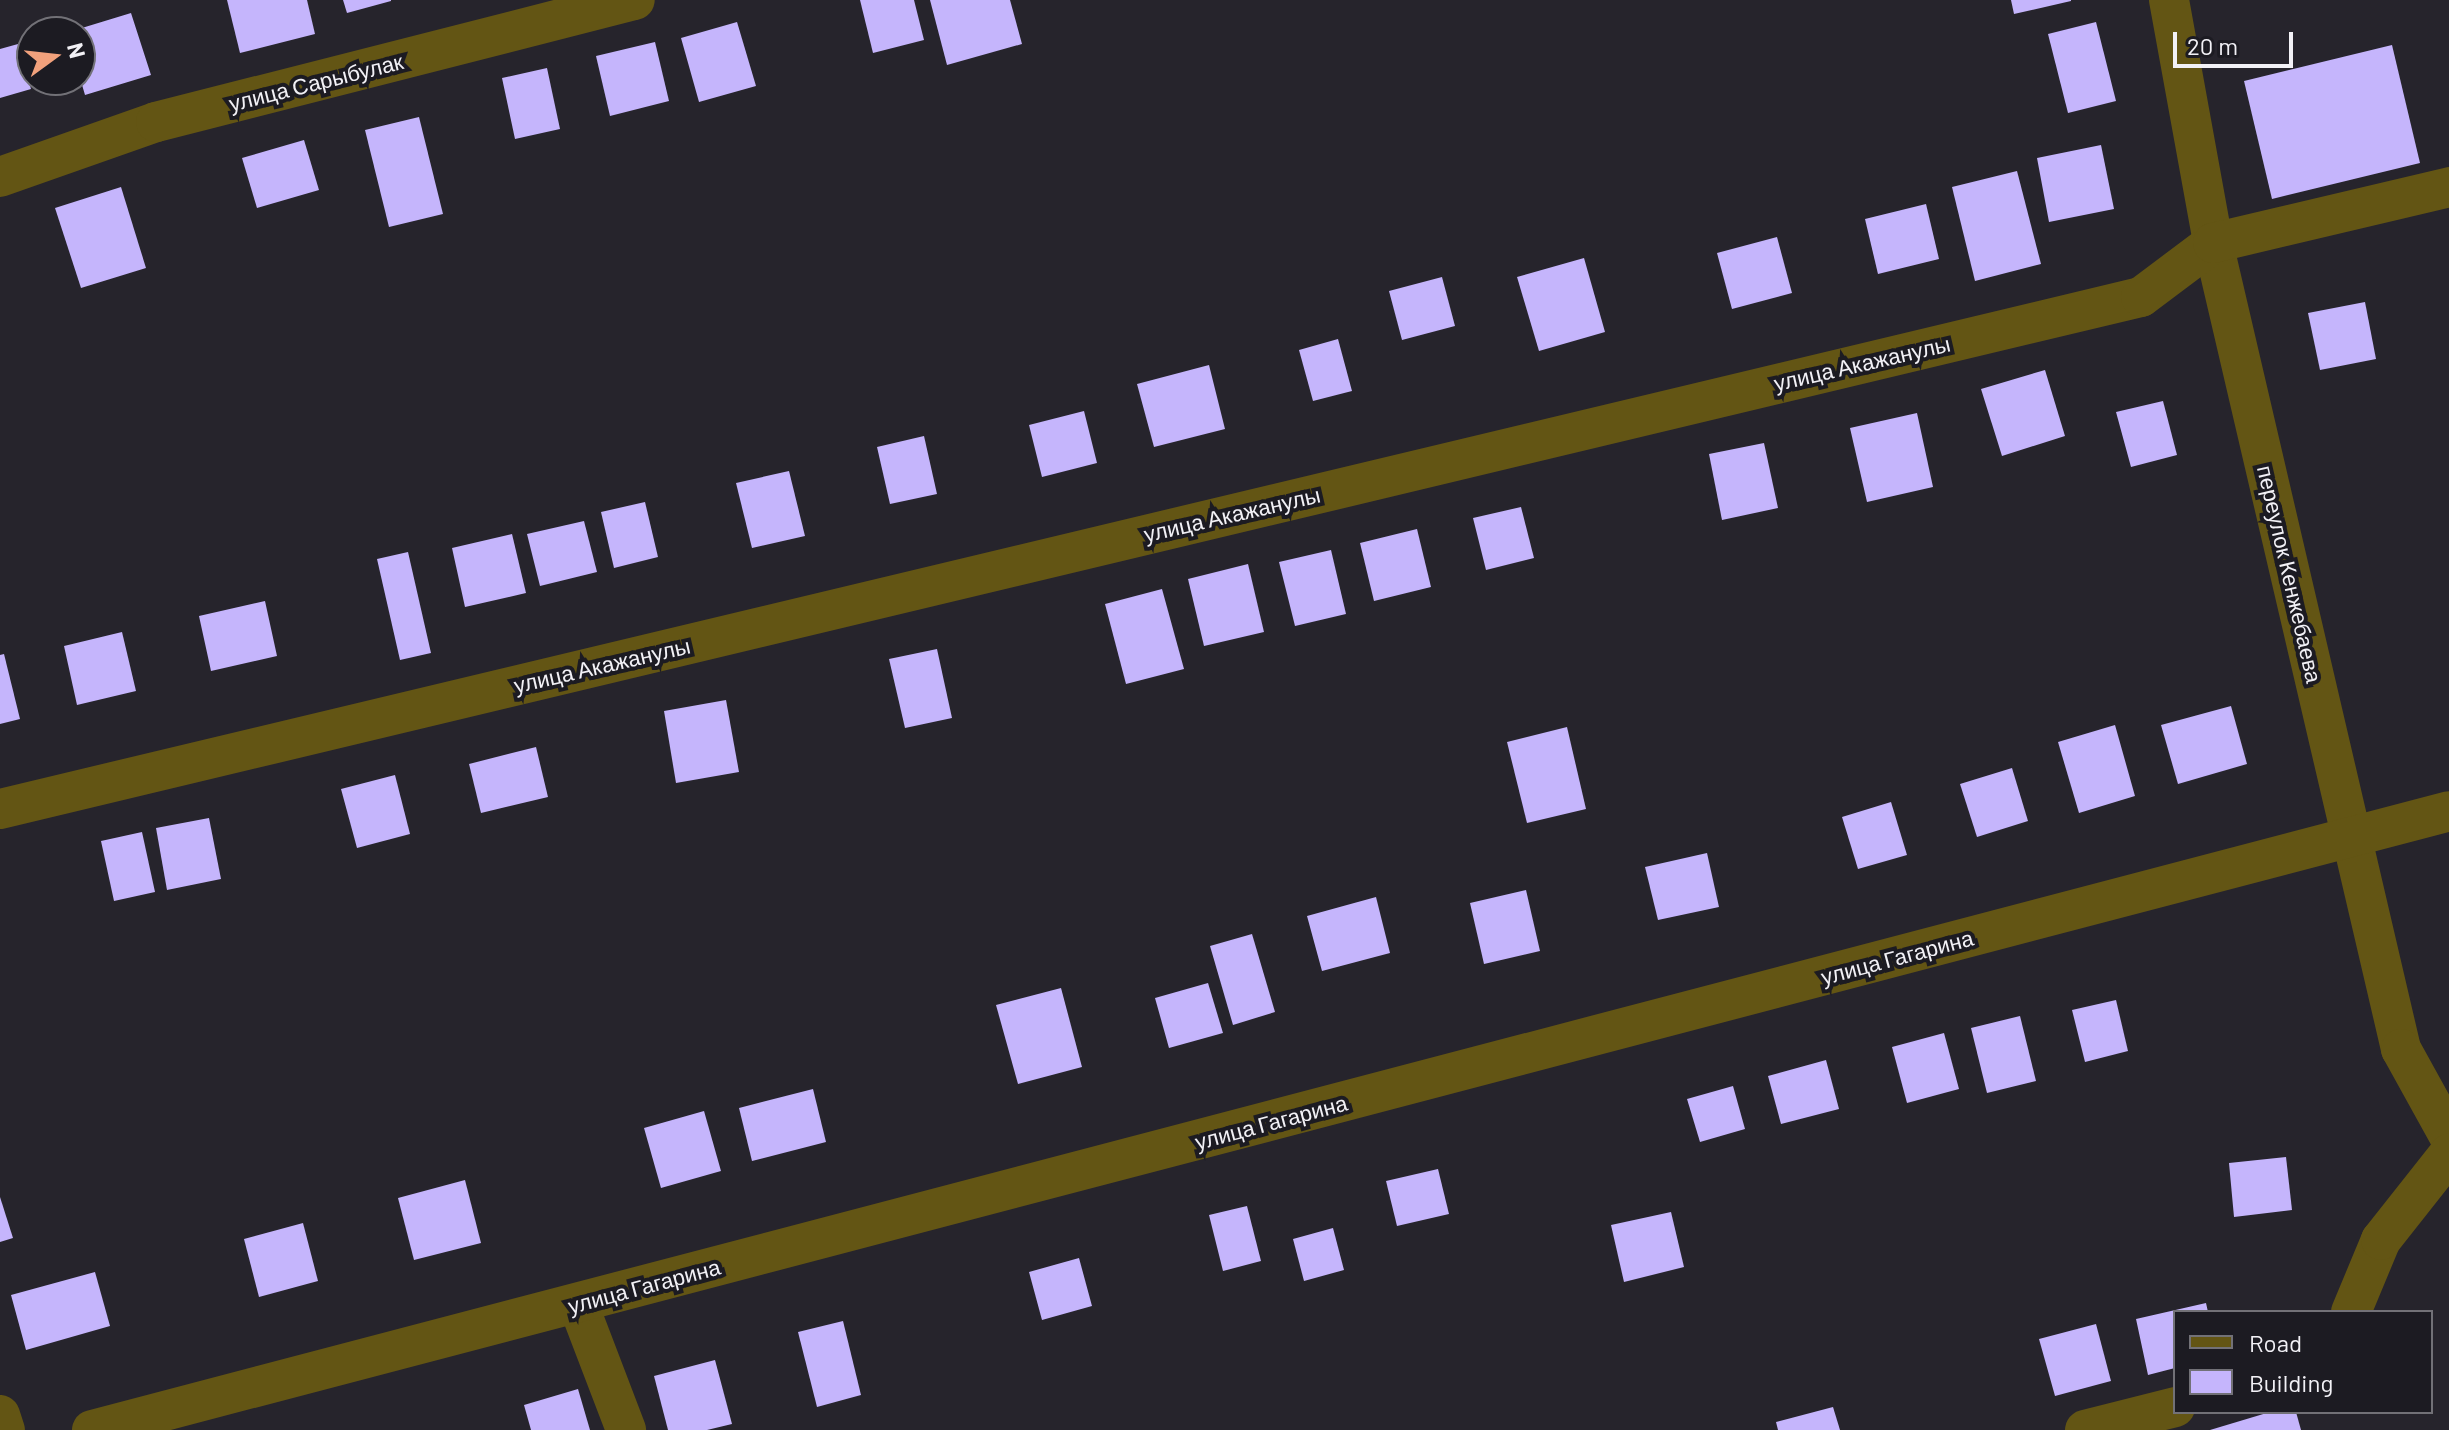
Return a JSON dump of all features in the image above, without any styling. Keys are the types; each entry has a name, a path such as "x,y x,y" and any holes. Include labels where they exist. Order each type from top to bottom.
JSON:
{"street":[{"name":"улица Сарыбулак","path":"0,177 156,122 635,0"},
{"name":"переулок Кенжебаева","path":"2169,0 2213,243 2401,1049 2449,1136"},
{"name":"улица Акажанулы","path":"0,809 2141,297 2213,243 2449,187"},
{"name":"улица Гагарина","path":"92,1430 2449,811"},
{"path":"2352,1310 2381,1240 2449,1154"},
{"path":"578,1304 626,1430"},
{"path":"2085,1430 2173,1408"},
{"path":"0,1415 5,1430"}],"building":[{"path":"227,0 307,0 315,34 240,53"},
{"path":"343,0 391,0 391,1 347,13"},
{"path":"860,0 914,0 924,40 873,53"},
{"path":"930,0 1010,0 1022,44 947,65"},
{"path":"2011,0 2071,0 2071,1 2014,14"},
{"path":"131,13 151,75 96,92 96,24"},
{"path":"737,22 756,86 699,102 681,38"},
{"path":"2096,22 2116,101 2068,113 2048,34"},
{"path":"655,42 669,101 610,116 596,56"},
{"path":"16,45 16,93 0,98 0,49"},
{"path":"2392,45 2420,163 2272,199 2244,81"},
{"path":"547,68 560,129 515,139 502,78"},
{"path":"419,117 443,214 389,227 365,130"},
{"path":"304,140 319,190 257,208 242,158"},
{"path":"2101,145 2114,209 2049,222 2037,158"},
{"path":"2017,171 2041,264 1975,281 1952,187"},
{"path":"121,187 146,268 81,288 55,208"},
{"path":"1926,204 1939,259 1878,274 1865,219"},
{"path":"1777,237 1792,293 1732,309 1717,253"},
{"path":"1584,258 1605,332 1539,351 1517,277"},
{"path":"1442,277 1455,326 1402,340 1389,291"},
{"path":"2365,302 2376,359 2320,370 2308,313"},
{"path":"1338,339 1352,391 1313,401 1299,350"},
{"path":"1209,365 1225,429 1154,447 1137,384"},
{"path":"2045,370 2065,436 2002,456 1981,389"},
{"path":"2163,401 2177,455 2131,467 2116,412"},
{"path":"1084,411 1097,463 1042,477 1029,425"},
{"path":"1917,413 1933,487 1867,502 1850,428"},
{"path":"924,436 937,494 890,504 877,447"},
{"path":"1764,443 1778,508 1722,520 1709,454"},
{"path":"789,471 805,536 752,548 736,483"},
{"path":"645,502 658,557 614,568 601,512"},
{"path":"1521,507 1534,558 1486,570 1473,518"},
{"path":"584,521 597,572 540,586 527,534"},
{"path":"1417,529 1431,587 1374,601 1360,543"},
{"path":"512,534 526,593 465,607 452,548"},
{"path":"1331,550 1346,614 1295,626 1279,562"},
{"path":"408,552 431,653 400,660 377,559"},
{"path":"1248,564 1264,632 1204,646 1188,579"},
{"path":"1162,589 1184,669 1126,684 1105,604"},
{"path":"265,601 277,656 211,671 199,616"},
{"path":"122,632 136,691 77,705 64,646"},
{"path":"937,649 952,718 905,728 889,659"},
{"path":"4,654 20,719 0,724 0,655"},
{"path":"726,700 739,772 676,783 664,711"},
{"path":"2231,706 2247,764 2178,784 2161,725"},
{"path":"2115,725 2135,796 2079,813 2058,742"},
{"path":"1567,727 1586,809 1527,823 1507,742"},
{"path":"536,747 548,797 481,813 469,764"},
{"path":"2012,768 2028,821 1977,837 1960,784"},
{"path":"395,775 410,834 357,848 341,789"},
{"path":"1891,802 1907,855 1858,869 1842,817"},
{"path":"209,818 221,879 167,890 156,828"},
{"path":"142,832 155,892 114,901 101,841"},
{"path":"1707,853 1719,907 1658,920 1645,867"},
{"path":"1526,890 1540,951 1484,964 1470,903"},
{"path":"1376,897 1390,953 1322,971 1307,916"},
{"path":"1252,934 1275,1012 1233,1025 1210,946"},
{"path":"1208,983 1223,1033 1169,1048 1155,998"},
{"path":"1061,988 1082,1067 1018,1084 996,1005"},
{"path":"2116,1000 2128,1051 2085,1062 2072,1010"},
{"path":"2020,1016 2036,1081 1987,1093 1971,1028"},
{"path":"1944,1033 1959,1089 1907,1103 1892,1047"},
{"path":"1826,1060 1839,1109 1781,1124 1768,1076"},
{"path":"1733,1086 1745,1129 1700,1142 1687,1099"},
{"path":"813,1089 826,1142 752,1161 739,1108"},
{"path":"704,1111 721,1171 661,1188 644,1128"},
{"path":"2286,1157 2292,1210 2234,1217 2229,1163"},
{"path":"1438,1169 1449,1214 1397,1226 1386,1181"},
{"path":"465,1180 481,1243 414,1260 398,1198"},
{"path":"0,1197 13,1238 0,1242"},
{"path":"1247,1206 1261,1261 1223,1271 1209,1215"},
{"path":"1671,1212 1684,1267 1624,1282 1611,1225"},
{"path":"303,1223 318,1281 259,1297 244,1239"},
{"path":"1333,1228 1344,1270 1304,1281 1293,1239"},
{"path":"1079,1258 1092,1306 1042,1320 1029,1272"},
{"path":"95,1272 110,1326 26,1350 11,1295"},
{"path":"2206,1303 2208,1310 2175,1310"},
{"path":"2173,1311 2173,1369 2148,1375 2136,1319"},
{"path":"843,1321 861,1395 817,1407 798,1332"},
{"path":"2096,1324 2111,1381 2055,1396 2039,1339"},
{"path":"715,1360 732,1424 707,1430 668,1430 654,1376"},
{"path":"578,1389 590,1430 531,1430 524,1405"},
{"path":"1833,1407 1840,1430 1778,1430 1776,1422"},
{"path":"2263,1414 2297,1414 2301,1430 2210,1430"}]}
